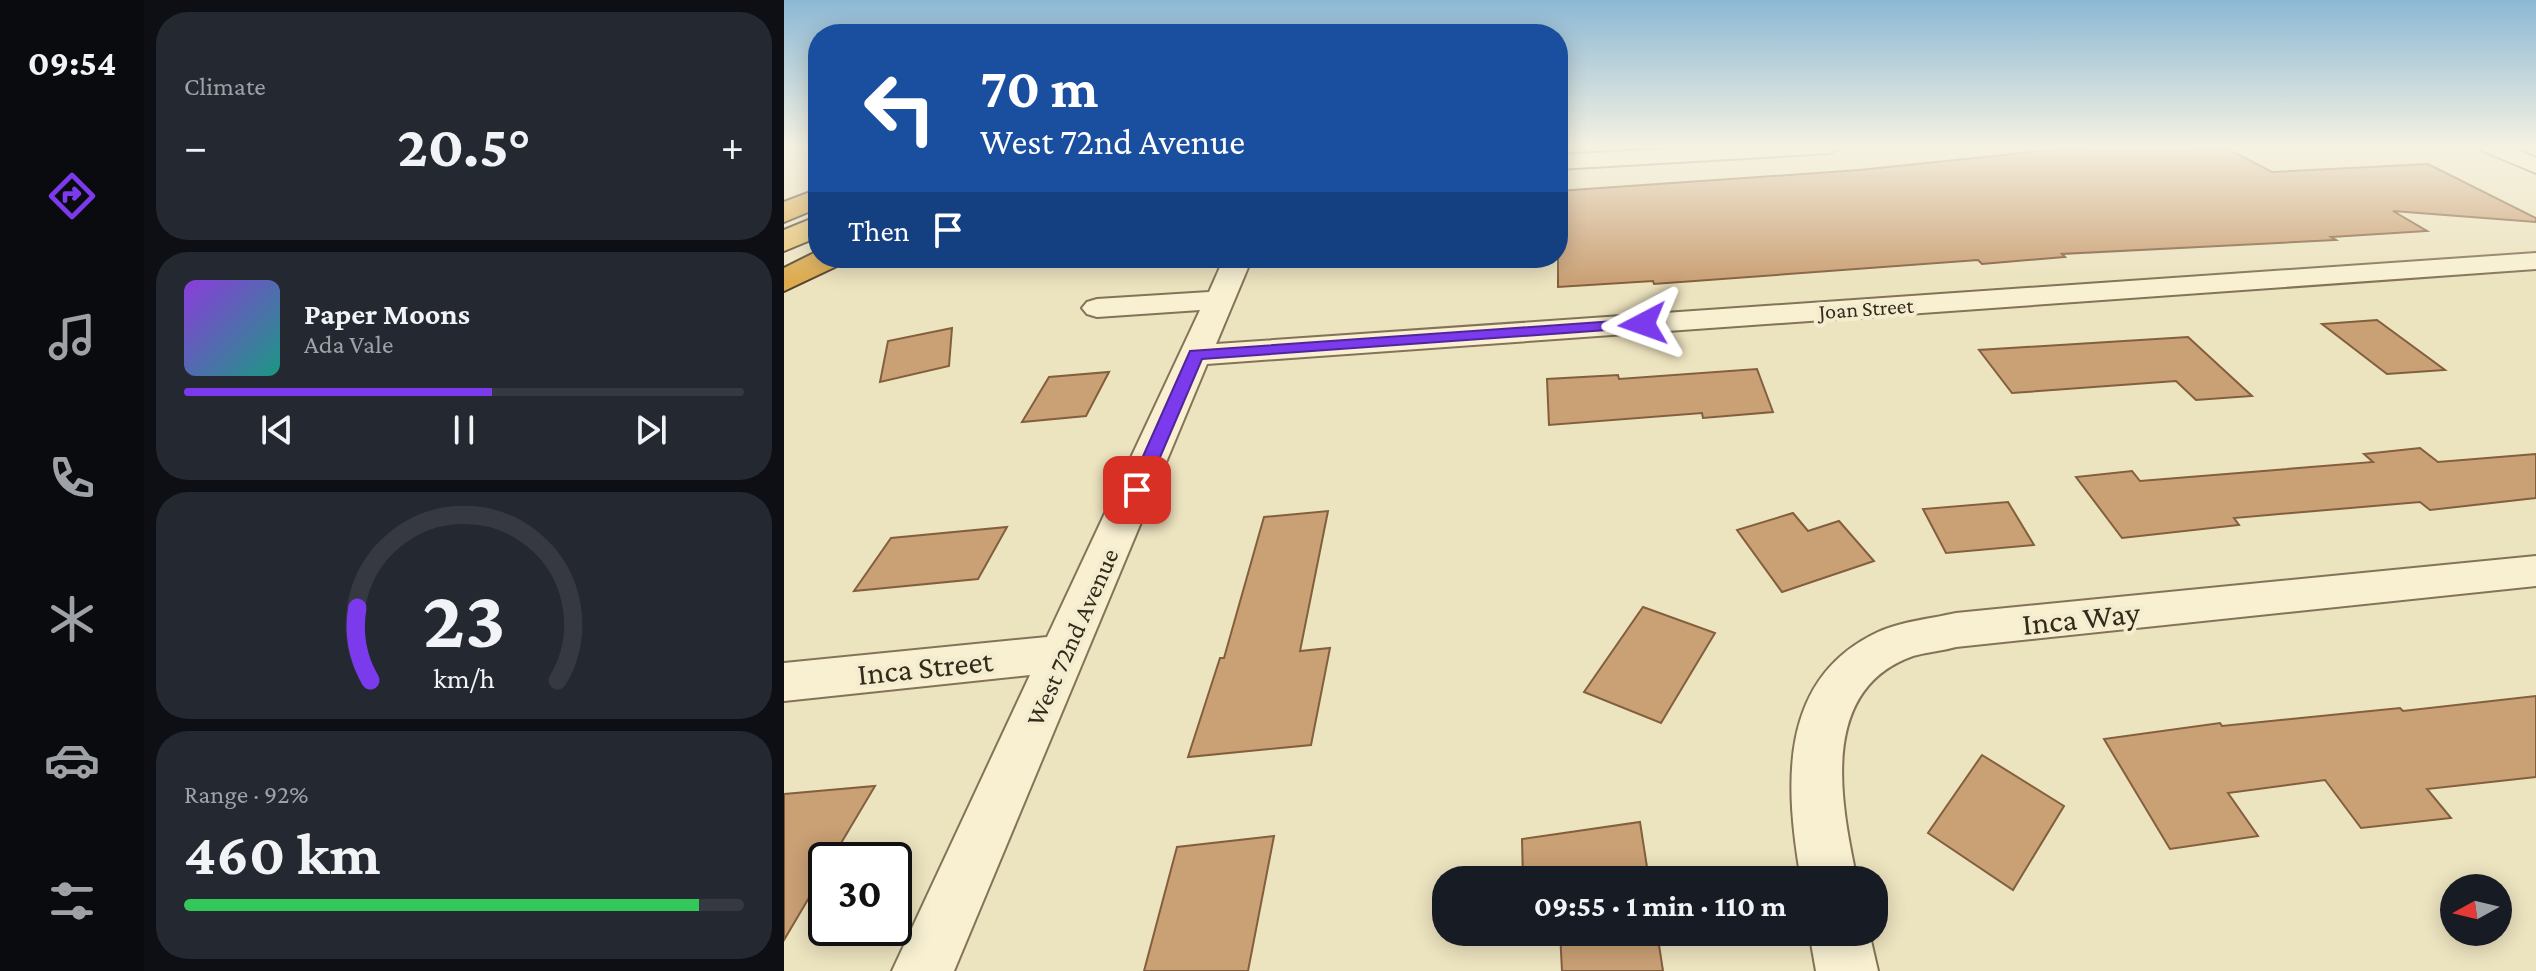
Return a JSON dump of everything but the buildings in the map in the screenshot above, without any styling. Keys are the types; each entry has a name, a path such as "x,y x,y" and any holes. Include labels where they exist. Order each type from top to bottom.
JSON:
{"highway":[{"path":"784,213 808,202"},
{"path":"784,242 808,230"},
{"path":"784,281 809,268"}],"street":[{"name":"Joan Street","path":"1196,355 2536,261"},
{"name":"West 72nd Avenue","path":"923,971 1234,268"},
{"path":"1097,308 1220,300"},
{"name":"Inca Way","path":"1826,866 1820,836 1815,757 1825,711 1849,675 1876,654 1899,643 1956,630 2536,571"},
{"name":"Inca Street","path":"784,682 1066,653"},
{"path":"1842,946 1847,971"}],"route":[{"path":"1137,490 1196,355 1643,324"}]}
